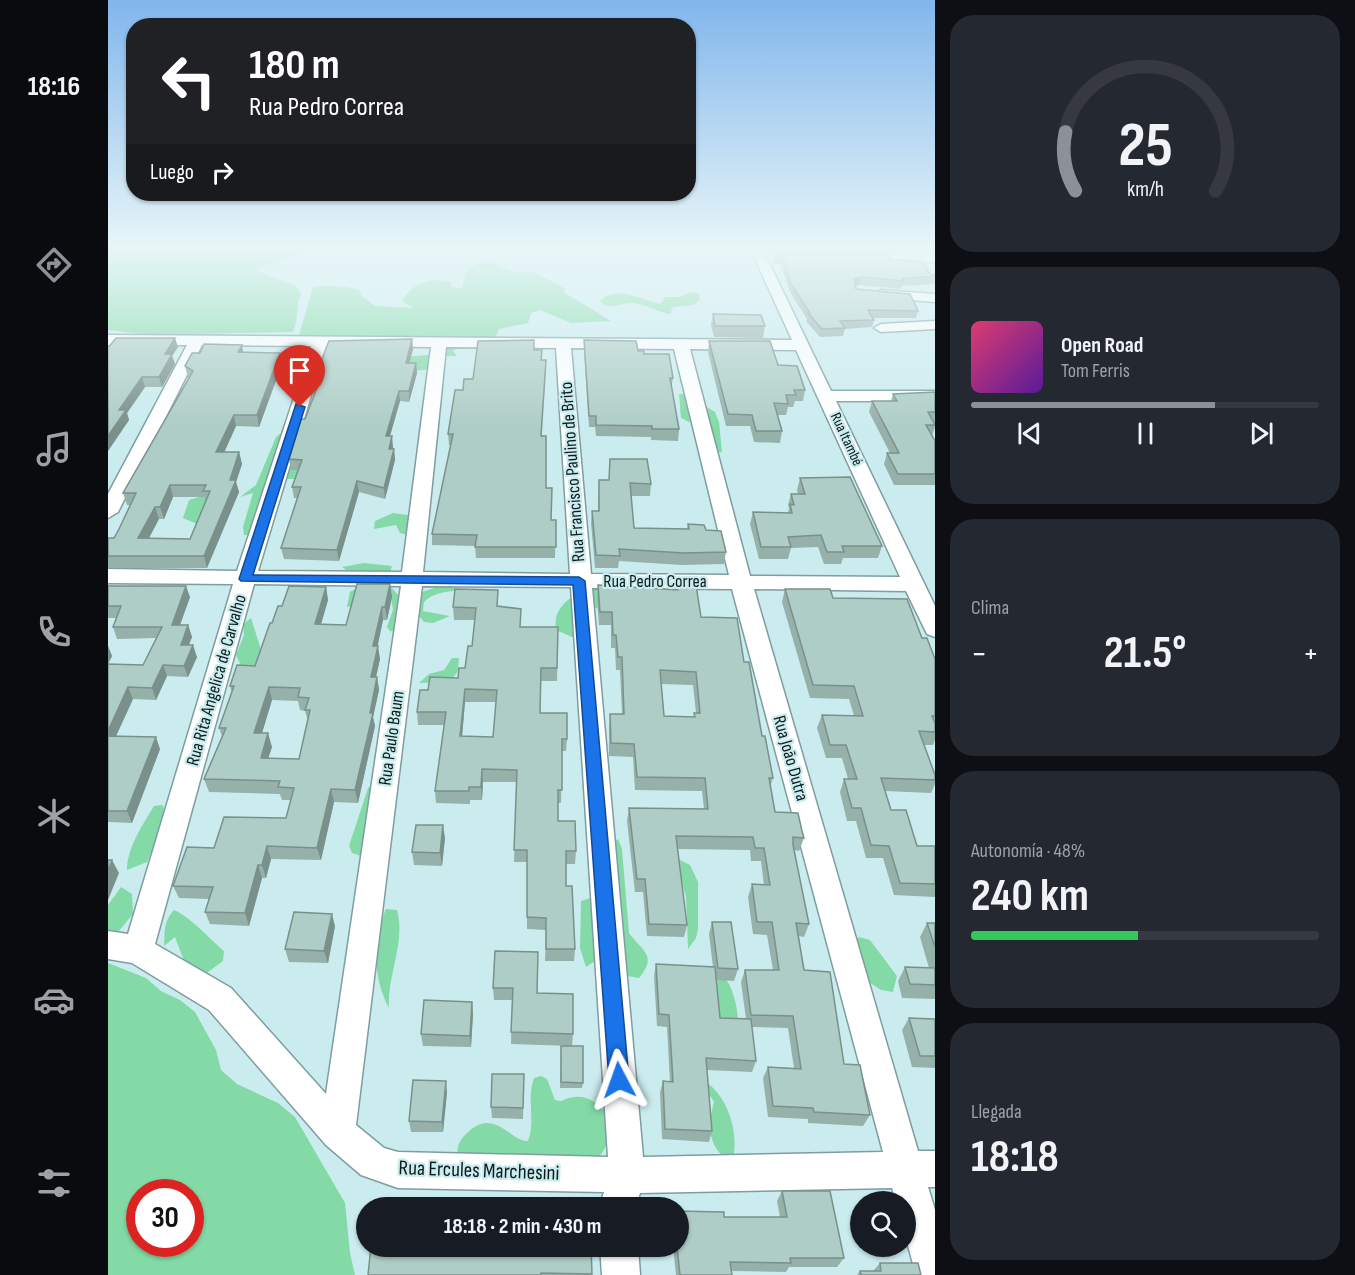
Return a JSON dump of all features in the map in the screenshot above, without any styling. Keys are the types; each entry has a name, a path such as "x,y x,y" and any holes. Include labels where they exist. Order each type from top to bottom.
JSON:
{"street":[{"name":"Rua Itambé","path":"787,310 935,628"},
{"path":"881,328 935,325"},
{"path":"108,340 802,345"},
{"path":"108,512 197,341"},
{"name":"Rua Rita Angelica de Carvalho","path":"123,947 245,579 320,342"},
{"name":"Rua Paulo Baum","path":"338,1133 411,580 439,343"},
{"name":"Rua Francisco Paulino de Brito","path":"563,344 622,1191"},
{"name":"Rua João Dutra","path":"681,344 741,582 921,1170 935,1275"},
{"path":"828,396 935,396"},
{"name":"Rua Pedro Correa","path":"108,576 914,584"},
{"name":"Rua Ercules Marchesini","path":"123,947 220,999 338,1133 374,1162 398,1170 622,1191 921,1170"},
{"path":"620,1257 621,1275"}],"green space":[{"path":"108,310 297,310 293,332 150,335 108,330"},
{"path":"306,310 592,310 611,321 571,323 540,310 531,313 528,323 499,329 495,338 299,335"},
{"path":"656,310 672,310 670,314"},
{"path":"496,344 479,349 456,349 453,351 457,356 440,356 431,369 414,371 402,357 429,355 447,346"},
{"path":"679,394 685,394 715,412 719,422 722,452 713,453 693,420 689,422 681,418"},
{"path":"293,432 304,470 298,479 285,479 256,534 244,535 243,527 253,493 240,497 256,485 276,437 281,433"},
{"path":"209,494 197,524 183,518 189,500"},
{"path":"393,513 408,515 412,518 407,535 400,533 396,525 374,529 375,521"},
{"path":"364,563 392,566 389,576 352,574 342,567"},
{"path":"606,582 600,609 593,607 590,632 597,637 597,642 581,641 556,630 556,619 564,604 580,593"},
{"path":"443,585 463,590 493,590 447,592 430,597 424,602 423,611 450,616 433,623 424,622 418,615 419,593"},
{"path":"390,586 402,599 397,632 390,631 387,627 393,610 391,598 347,607 350,592 357,588"},
{"path":"251,618 263,656 257,665 241,666 236,655 244,635 243,624"},
{"path":"452,658 459,658 458,671 450,682 419,683 429,674 444,670"},
{"path":"375,783 361,856 352,853 349,846 368,788"},
{"path":"163,805 162,827 147,862 127,870 130,853 141,828 154,806"},
{"path":"618,839 622,849 629,933 648,958 645,970 639,978 627,976 596,938 595,961 586,967 580,948 581,901 600,895 609,844"},
{"path":"680,860 690,865 698,882 698,929 696,938 688,949 686,897 681,879"},
{"path":"121,887 132,894 133,914 108,944 108,905"},
{"path":"386,909 397,910 399,922 389,1008 380,985 376,959 378,933"},
{"path":"174,910 193,922 224,951 223,961 204,975 186,966 175,937 164,946 166,923"},
{"path":"859,937 870,940 897,976 893,992 881,990 864,979 856,941"},
{"path":"108,963 146,978 161,991 180,1000 195,1012 216,1050 221,1070 237,1084 278,1103 295,1117 345,1203 350,1253 355,1275 108,1275"},
{"path":"703,969 728,982 735,1000 738,1023 722,1029"},
{"path":"541,1076 547,1079 555,1100 583,1097 594,1102 610,1117 608,1141 594,1161 458,1157 458,1148 463,1137 484,1123 493,1124 521,1140 528,1141 531,1125 532,1086 534,1078"},
{"path":"674,1078 707,1083 721,1097 733,1127 733,1157 727,1159 720,1154 713,1141 710,1126 714,1102 711,1097 673,1085 669,1081"}],"building":[{"path":"808,310 917,310 918,311 868,310 874,320 840,321 845,328 822,329 808,313 810,313"},
{"path":"713,314 761,315 765,326 715,326"},
{"path":"116,338 175,338 165,354 172,354 159,377 142,377 119,410 126,410 108,436 108,348"},
{"path":"412,339 406,363 416,363 409,391 399,391 386,436 392,436 389,449 394,449 384,488 357,481 337,550 281,548 301,487 292,487 302,460 289,459 301,419 305,419 317,388 311,388 329,341"},
{"path":"534,340 534,350 542,350 541,360 546,360 541,436 546,436 546,488 552,488 551,520 556,520 556,547 475,547 477,535 432,534 453,434 448,434 455,390 463,390 464,379 473,379 478,341"},
{"path":"584,340 636,341 638,351 644,351 644,354 669,354 673,378 670,378 679,429 596,425 596,416 589,416"},
{"path":"709,341 770,341 778,365 797,366 805,390 794,390 796,395 786,395 788,404 774,403 782,431 756,431 752,415 728,414"},
{"path":"204,344 242,345 238,352 280,353 257,415 234,415 216,452 239,452 230,480 236,480 204,556 108,556 108,538 114,538 136,493 123,493 193,371 185,366 192,353 200,353","holes":["170,485 206,485 203,491 210,491 190,539 138,538 155,507 160,507"]},
{"path":"935,392 935,412 928,412 935,425 926,425 935,441 935,474 898,474 887,453 899,453 872,401 897,401 893,394"},
{"path":"610,459 647,459 651,484 630,483 634,528 689,529 688,524 704,525 706,530 721,531 726,552 684,553 619,549 620,556 596,555 592,511 599,511 599,480 609,480"},
{"path":"850,477 882,546 842,546 844,552 827,552 821,535 788,537 791,547 761,547 753,512 792,513 790,504 794,505 791,494 805,494 800,478"},
{"path":"357,584 390,584 373,646 378,646 371,677 377,677 370,713 373,713 355,790 331,789 317,848 267,846 262,865 258,865 245,913 205,912 213,887 173,886 187,847 214,848 224,817 286,818 294,788 278,787 280,781 204,779 226,728 219,728 234,686 230,686 237,665 255,666 270,623 272,623 278,606 282,606 289,586 326,587 315,624 346,625","holes":["269,687 300,688 298,697 309,698 305,710 310,710 299,759 261,758 268,733 254,733"]},
{"path":"598,585 678,590 678,585 696,585 701,617 737,618 744,662 749,662 762,736 765,736 773,778 769,778 775,812 798,813 804,838 793,837 809,924 796,923 804,970 830,972 844,1064 860,1065 870,1115 814,1112 813,1108 773,1106 768,1067 801,1069 793,1016 751,1015 745,970 779,970 772,922 757,922 752,884 770,885 764,848 755,848 753,837 676,836 687,925 649,924 645,879 637,879 629,808 708,809 705,778 637,777 634,744 611,743 610,714 624,714 622,657 618,657 616,635 613,635 612,612 600,612","holes":["660,670 696,672 700,713 694,713 695,717 664,716"]},
{"path":"108,586 186,586 172,625 188,625 181,645 193,645 184,666 163,665 152,688 128,687 108,731 108,664 143,665 162,627 113,627 121,606 108,606"},
{"path":"455,589 498,590 497,606 521,609 520,627 558,627 557,668 541,668 540,713 567,713 567,739 562,739 562,790 558,790 558,821 575,821 576,851 566,851 566,886 572,886 575,949 546,949 546,918 527,917 527,850 514,850 517,770 482,769 481,787 469,787 469,791 435,791 446,712 417,712 420,690 428,690 430,677 458,678 459,668 465,668 468,646 472,646 476,608 453,607","holes":["465,689 497,690 493,737 460,736"]},
{"path":"785,589 830,589 833,598 907,599 922,638 927,638 935,659 935,716 932,716 935,732 919,731 935,780 881,778 891,810 906,810 917,846 935,846 935,884 900,883 889,846 871,845 861,808 852,808 844,779 857,779 846,745 830,745 822,715 863,716 854,686 813,685"},
{"path":"108,736 156,737 127,811 108,811"},
{"path":"416,825 443,825 440,853 412,852"},
{"path":"294,912 332,914 324,951 285,949"},
{"path":"712,922 731,922 738,969 718,968"},
{"path":"927,923 935,923 935,947"},
{"path":"495,951 538,952 537,993 573,994 573,1034 511,1032 513,988 493,988"},
{"path":"656,964 715,967 720,1018 751,1019 756,1061 706,1058 712,1131 665,1129 663,1081 673,1082 669,1015 659,1014"},
{"path":"905,967 935,968 935,985 910,984"},
{"path":"424,1000 472,1002 470,1036 421,1034"},
{"path":"909,1018 935,1019 935,1056 920,1056"},
{"path":"561,1046 583,1046 583,1083 561,1082"},
{"path":"492,1074 524,1074 523,1108 491,1107"},
{"path":"413,1080 446,1081 442,1122 409,1121"},
{"path":"782,1191 830,1191 844,1258 790,1258 791,1263 730,1262 732,1275 680,1275 678,1257 689,1257 689,1211 724,1212 724,1217 787,1217"},
{"path":"370,1257 591,1257 592,1274 368,1275"},
{"path":"880,1263 918,1263 921,1275 861,1275 860,1271 881,1271"}],"route":[{"path":"300,407 245,579 579,581 619,1080"}]}
